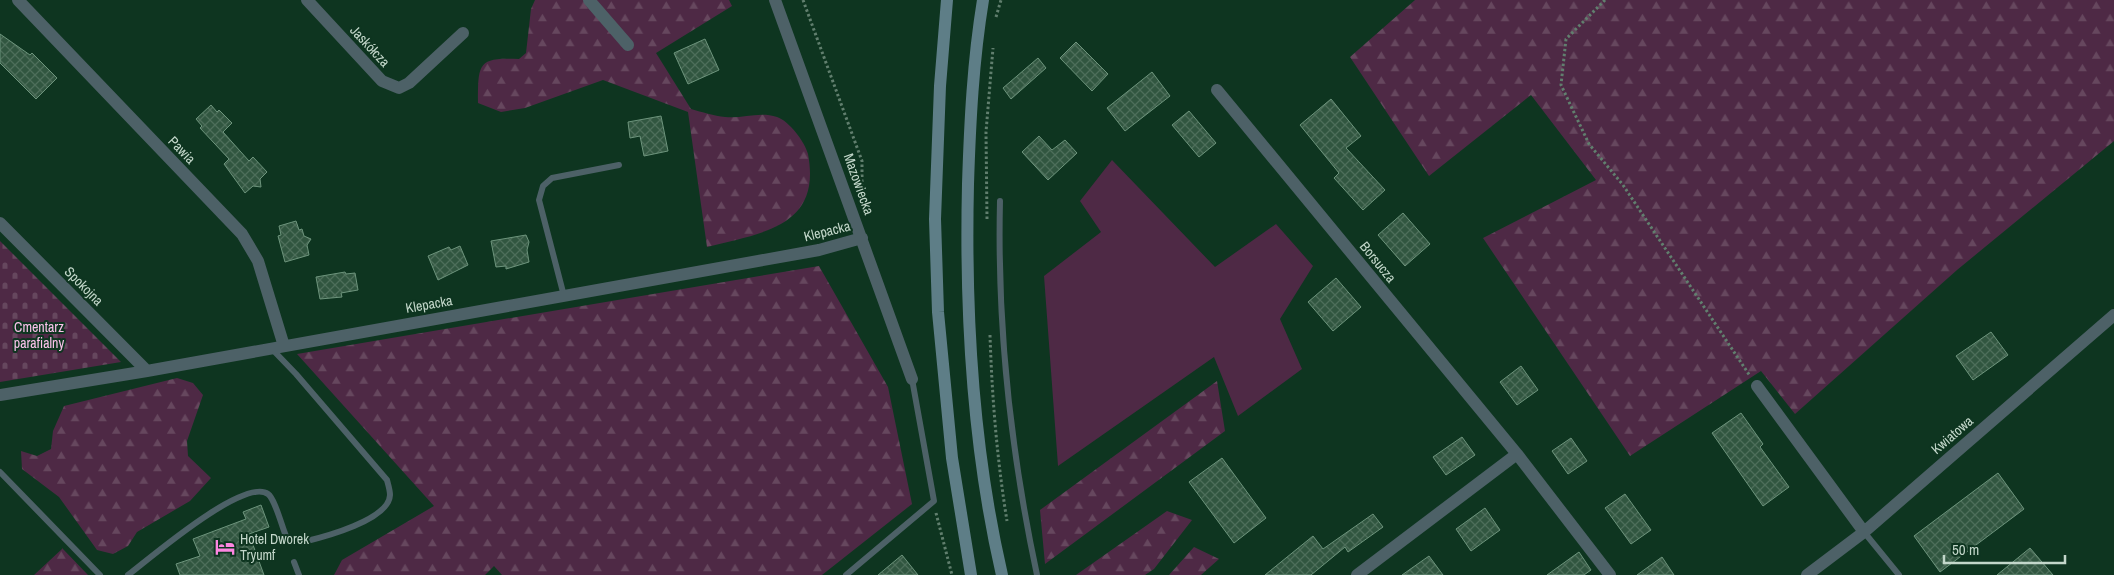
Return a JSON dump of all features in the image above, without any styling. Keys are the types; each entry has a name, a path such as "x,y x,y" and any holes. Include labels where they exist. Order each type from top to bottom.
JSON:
{"main road":[{"path":"947,0 940,86 935,219 938,312 952,458 971,575"},
{"path":"984,0 972,85 970,124 967,226 970,324 975,398 1002,575"}],"street":[{"name":"Pawia","path":"18,0 242,234 258,261 284,346"},
{"name":"Jaskółcza","path":"307,0 382,81 399,88 409,83 463,33"},
{"path":"589,0 628,45"},
{"name":"Mazowiecka","path":"776,0 912,378"},
{"name":"Borsucza","path":"1217,90 1517,454 1610,575"},
{"name":"Spokojna","path":"0,223 147,371"},
{"name":"Klepacka","path":"0,395 147,371 819,250 862,238"},
{"name":"Kwiatowa","path":"1807,575 1864,532 2114,315"},
{"path":"1757,386 1864,532"},
{"path":"1357,575 1517,454"}],"lane":[{"path":"564,296 539,200 544,186 552,178 619,165"},
{"path":"1000,201 1002,318 1007,371 1026,522 1037,575"},
{"path":"270,348 296,374 386,480 390,496 384,508 374,518 320,538 303,542"},
{"path":"846,575 934,500 912,378"},
{"path":"0,472 100,575"},
{"path":"128,575 220,506 257,492 265,492 271,496 286,536"},
{"path":"1864,532 1899,575"},
{"path":"294,562 299,575"}],"path":[{"path":"802,0 862,161 862,201"},
{"path":"1605,0 1566,39 1561,86 1590,144 1623,185 1757,386"},
{"path":"934,500 952,575"}],"green space":[{"path":"535,0 729,0 732,6 656,53 691,109 725,117 770,115 782,119 796,132 808,154 810,179 806,198 796,212 783,223 766,231 707,247 688,112 603,80 525,108 501,112 478,103 480,71 483,65 495,59 519,59 526,53 531,9"},
{"path":"1415,0 2114,0 2114,141 1957,270 1795,414 1761,371 1630,456 1483,238 1596,180 1531,95 1429,176 1350,57"},
{"path":"1112,160 1215,267 1276,224 1313,266 1280,319 1302,369 1238,416 1214,357 1058,466 1044,276 1101,232 1080,201"},
{"name":"Cmentarz parafialny","path":"0,241 121,362 0,382"},
{"path":"819,266 888,387 912,504 822,575 502,575 494,566 485,575 334,575 342,560 434,506 297,354"},
{"path":"177,378 193,383 203,395 187,441 188,456 211,478 190,501 137,532 128,546 113,554 97,550 59,497 22,469 21,451 37,456 51,449 53,431 64,406"},
{"path":"1217,381 1225,431 1045,564 1040,510"},
{"path":"1167,511 1192,520 1154,569 1145,575 1076,575"},
{"path":"1194,547 1219,559 1201,575 1169,575"},
{"path":"62,549 88,575 34,575"}],"building":[{"path":"0,34 30,55 32,53 57,78 36,99 0,63"},
{"path":"705,39 719,70 688,84 674,53"},
{"path":"1076,42 1108,74 1092,91 1060,58"},
{"path":"1038,58 1046,68 1011,99 1003,88"},
{"path":"1152,72 1170,96 1125,131 1107,108"},
{"path":"1331,99 1361,136 1346,148 1385,190 1363,210 1334,178 1339,173 1300,125"},
{"path":"211,105 232,123 223,132 249,161 253,157 267,172 260,179 261,187 253,186 245,193 224,164 229,159 200,128 202,126 196,119"},
{"path":"1189,111 1216,143 1199,157 1172,125"},
{"path":"661,116 668,151 644,156 640,136 630,138 628,122"},
{"path":"1039,136 1052,150 1065,140 1077,153 1048,180 1022,152"},
{"path":"1403,213 1430,244 1405,266 1378,235"},
{"path":"296,221 299,230 302,229 304,236 311,239 307,245 309,255 285,262 278,236 281,235 279,226"},
{"path":"526,235 529,242 527,250 529,262 506,269 506,266 496,267 491,241"},
{"path":"460,246 468,265 438,280 428,256 449,247 451,250"},
{"path":"345,272 346,274 355,273 358,290 341,293 342,297 320,299 316,277"},
{"path":"1336,278 1361,307 1333,331 1308,302"},
{"path":"1991,332 2008,355 1973,380 1956,356"},
{"path":"1521,366 1538,390 1517,405 1500,382"},
{"path":"1741,413 1763,444 1760,447 1789,487 1763,506 1712,433"},
{"path":"1462,437 1475,455 1446,475 1433,457"},
{"path":"1571,438 1587,461 1568,474 1552,451"},
{"path":"1222,458 1266,518 1234,543 1189,482"},
{"path":"1998,473 2024,509 1940,572 1914,536"},
{"path":"1625,494 1651,530 1631,544 1605,508"},
{"name":"Hotel Dworek Tryumf","path":"261,505 269,527 249,534 264,575 180,575 176,564 200,556 193,539 246,519 243,512"},
{"path":"1485,508 1500,530 1471,551 1456,529"},
{"path":"1373,514 1383,527 1348,552 1345,547 1311,575 1265,575 1313,536 1323,549"},
{"path":"2030,548 2053,575 1997,575"},
{"path":"1579,552 1591,570 1584,575 1547,575"},
{"path":"902,555 918,575 878,575"},
{"path":"1429,556 1443,575 1402,575"},
{"path":"1662,557 1674,575 1637,575"}],"place":[{"name":"Hotel Dworek Tryumf","path":"225,547"}]}
